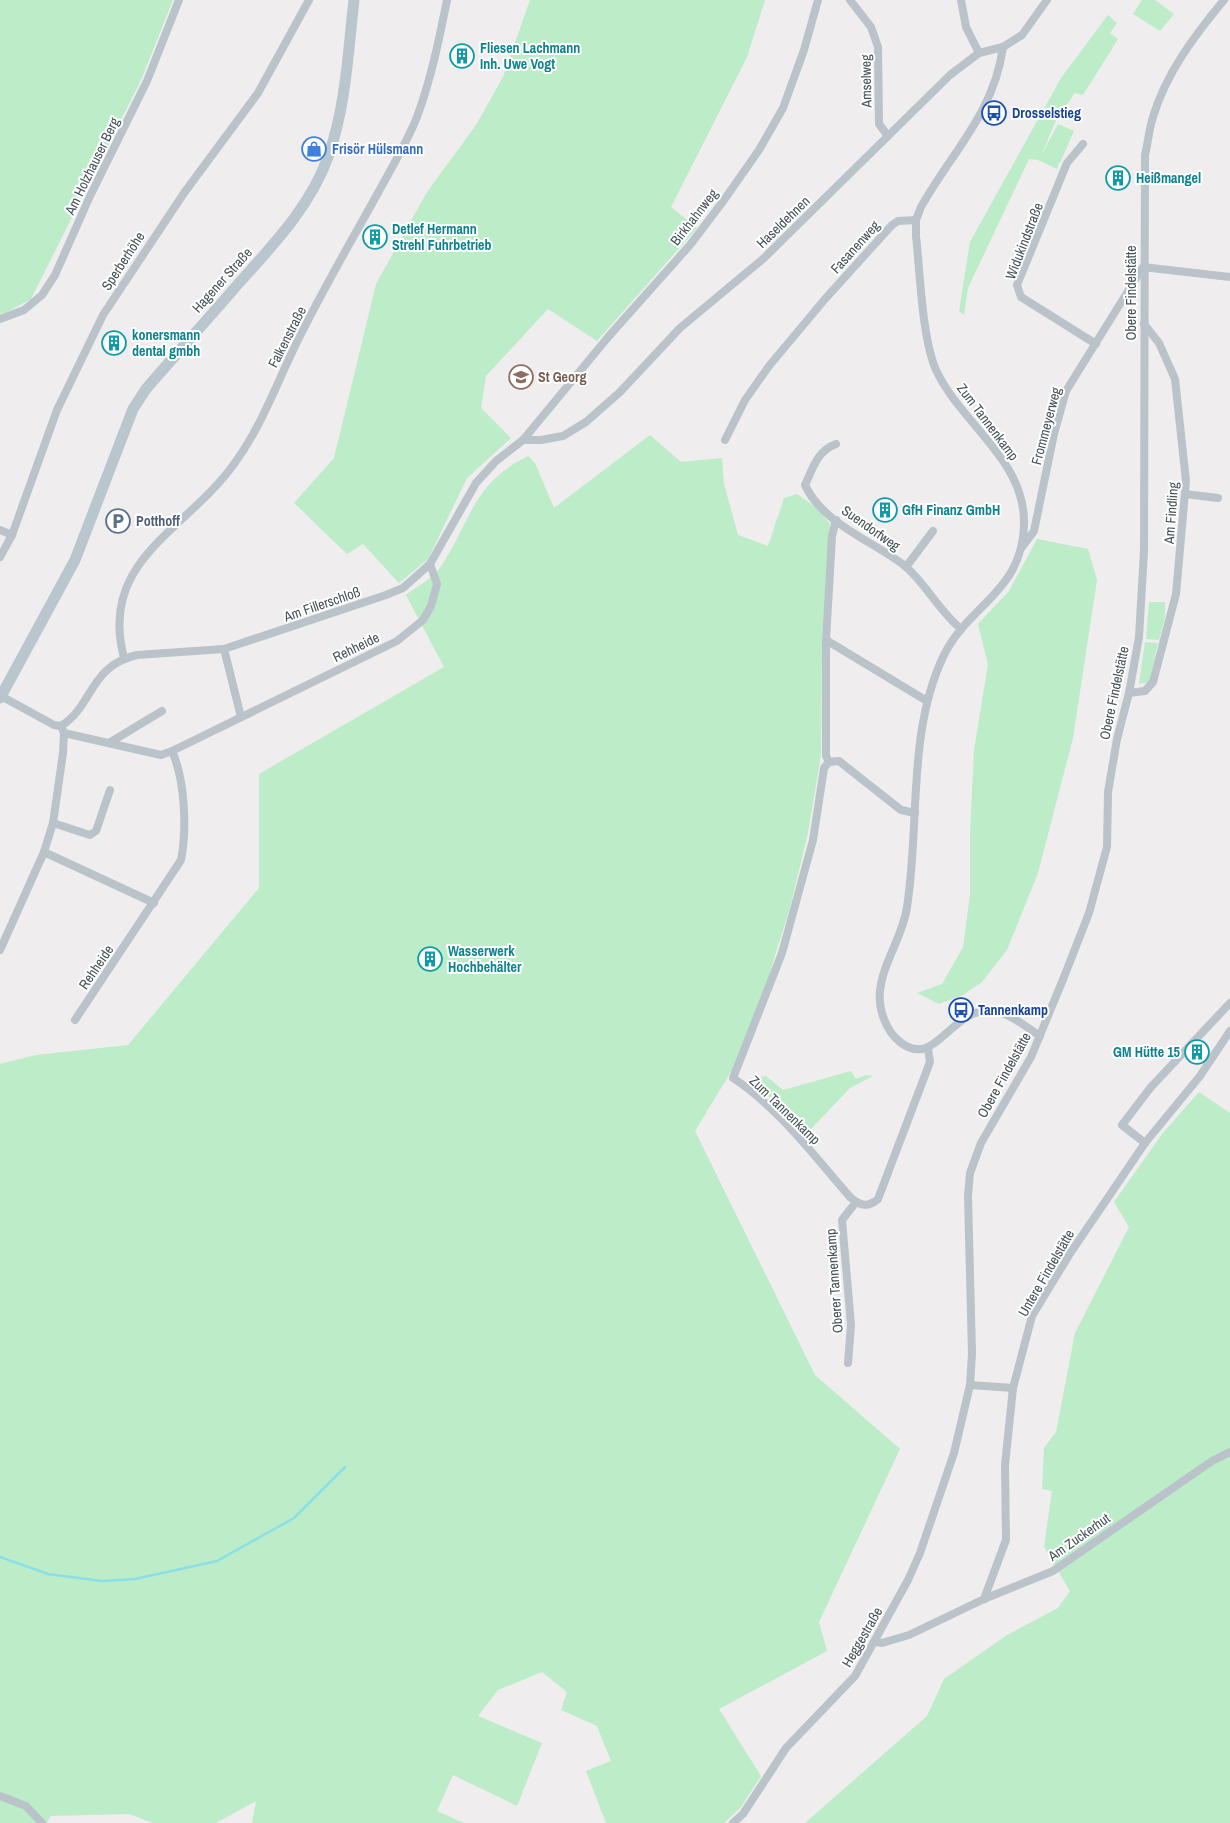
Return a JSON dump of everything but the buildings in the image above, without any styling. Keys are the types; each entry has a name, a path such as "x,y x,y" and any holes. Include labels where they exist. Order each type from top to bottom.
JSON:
{"main road":[{"name":"Hagener Straße","path":"1,697 84,541 133,409 146,389 277,241 300,211 320,176 336,134 342,102 354,0"}],"street":[{"name":"Am Holzhauser Berg","path":"0,319 24,310 42,295 55,275 90,196 147,81 179,0"},
{"name":"Sperberhöhe","path":"0,557 12,535 57,410 103,315 168,217 258,93 309,0"},
{"name":"Falkenstraße","path":"124,658 119,640 118,619 122,597 135,570 155,545 210,494 234,464 258,427 298,340 416,118 432,72 447,0"},
{"name":"Birkhahnweg","path":"538,418 690,245 759,150 783,108 804,50 818,0"},
{"name":"Amselweg","path":"850,0 871,27 878,47 880,124 888,136"},
{"path":"961,0 966,27 979,53"},
{"name":"Haseldehnen","path":"523,440 541,440 563,436 586,422 620,392 680,328 764,258 950,74 979,53 1003,47 1022,35 1047,0"},
{"name":"Obere Findelstätte","path":"942,1488 954,1452 970,1385 972,1353 968,1196 970,1174 981,1143 1031,1057 1040,1036 1089,913 1107,847 1108,792 1117,739 1130,693 1139,637 1144,551 1145,155 1152,118 1168,80 1197,33 1224,0"},
{"path":"916,220 926,197 984,108 1000,73 1003,47"},
{"name":"Widukindstraße","path":"1083,144 1068,163 1017,285 1021,297 1096,344"},
{"name":"Fasanenweg","path":"725,440 745,400 769,366 825,299 892,224 898,221 916,220"},
{"name":"Zum Tannenkamp","path":"916,220 926,329 935,368 949,392 1008,466 1020,495 1024,524 1022,546 1016,563 1001,589 961,629 944,655 927,701 907,908 884,973 880,992 881,1010 887,1026 896,1039 907,1047 919,1050 928,1048"},
{"path":"1144,267 1230,278"},
{"name":"Frommeyerweg","path":"1022,546 1034,531 1054,434 1066,391 1144,267"},
{"name":"Am Findling","path":"1130,693 1144,691 1153,682 1176,594 1186,494 1175,379 1159,342 1144,324"},
{"name":"Am Fillerschloß","path":"62,729 77,711 98,678 124,658 137,655 224,649 403,588 430,564 476,483 496,461 523,440 538,418"},
{"name":"Suendorfweg","path":"836,444 826,448 817,457 805,485 809,494 836,520 906,567 950,620 961,629"},
{"path":"1186,494 1218,498"},
{"name":"Zum Tannenkamp","path":"836,520 832,536 826,640 826,756 829,762 824,768 813,840 782,953 733,1078 745,1086 788,1126 856,1202"},
{"path":"0,530 12,535"},
{"path":"906,567 933,531"},
{"name":"Rehheide","path":"62,729 109,743 161,755 172,751 397,641 412,631 423,620 431,606 437,584 430,564"},
{"path":"826,640 927,701"},
{"path":"224,649 241,717"},
{"path":"0,950 44,852 53,822 62,729 1,697"},
{"path":"109,743 162,711"},
{"name":"Rehheide","path":"76,1020 154,904 181,860 183,846 181,778 172,751"},
{"path":"829,762 839,761 901,810 915,813"},
{"path":"53,822 90,835 96,831 110,790"},
{"path":"44,852 154,904"},
{"path":"1145,1143 1122,1125 1151,1087 1230,1003"},
{"path":"856,1202 863,1205 872,1205 878,1199 930,1062 928,1048 964,1017 978,1012 994,1011 1009,1016 1040,1036"},
{"name":"Untere Findelstätte","path":"984,1599 1006,1540 1005,1465 1014,1388 1032,1316 1071,1252 1145,1143 1200,1076 1230,1031"},
{"name":"Oberer Tannenkamp","path":"848,1362 851,1326 842,1220 856,1202"},
{"path":"970,1385 1014,1388"},
{"name":"Am Zuckerhut","path":"876,1642 882,1643 909,1634 1070,1561 1106,1533 1212,1461 1230,1452"},
{"name":"Heggestraße","path":"733,1823 743,1814 775,1761 855,1676 876,1642 908,1580 942,1488"},
{"path":"0,1796 26,1806 42,1823"}],"green space":[{"path":"0,0 173,0 141,80 31,299 0,314"},
{"path":"530,0 765,0 747,57 671,207 697,228 597,341 548,309 486,376 481,408 511,438 467,478 428,559 399,583 363,544 347,554 294,503 334,458 376,284 427,192 476,125 503,77"},
{"path":"1142,0 1155,0 1174,14 1160,31 1133,14"},
{"path":"1108,15 1117,23 1110,33 1118,39 1083,95 1075,93 1056,120 1041,156 1058,124 1074,131 1060,163 1057,162 1059,163 1057,169 1038,160 1029,159 968,288 964,315 959,311 970,242 1061,78"},
{"path":"650,435 681,462 722,458 724,484 738,535 768,546 784,498 797,494 817,508 830,524 822,636 821,755 808,833 790,907 766,985 732,1070 695,1131 815,1375 900,1449 819,1622 827,1651 719,1709 761,1776 741,1807 724,1823 606,1823 586,1771 611,1761 597,1726 561,1710 567,1692 542,1672 498,1690 478,1716 542,1743 517,1806 453,1775 437,1811 464,1823 252,1823 256,1801 216,1823 153,1823 129,1814 50,1816 47,1823 0,1823 0,1064 36,1055 128,1045 259,888 259,774 444,667 406,595 436,573 450,552 474,506 494,479 509,467 528,456 535,463 554,508"},
{"path":"1037,539 1088,549 1097,580 1073,738 1038,873 1007,950 982,982 963,995 939,1004 917,993 942,984 963,947 970,895 970,834 974,750 988,664 978,624 1009,591"},
{"path":"1149,602 1165,602 1165,619 1159,640 1146,639"},
{"path":"1145,642 1158,643 1149,682 1139,684"},
{"path":"851,1071 856,1079 866,1075 873,1076 850,1088 807,1133 750,1079 766,1076 783,1090"},
{"path":"1199,1092 1230,1113 1230,1823 805,1823 927,1716 944,1679 1007,1635 1058,1608 1070,1591 1044,1547 1052,1491 1042,1489 1044,1448 1056,1432 1075,1333 1129,1227 1114,1202 1162,1134"}],"waterway":[{"path":"0,1557 48,1574 102,1581 135,1579 217,1561 294,1518 345,1467"}],"place":[{"name":"Fliesen Lachmann Inh. Uwe Vogt","path":"462,56"},
{"name":"Drosselstieg","path":"994,113"},
{"name":"Frisör Hülsmann","path":"314,149"},
{"name":"Heißmangel","path":"1118,178"},
{"name":"Detlef Hermann Strehl Fuhrbetrieb","path":"375,237"},
{"name":"konersmann dental gmbh","path":"114,343"},
{"name":"St Georg","path":"521,377"},
{"name":"GfH Finanz GmbH","path":"885,510"},
{"name":"Potthoff","path":"118,521"},
{"name":"Wasserwerk Hochbehälter","path":"430,959"},
{"name":"Tannenkamp","path":"961,1010"},
{"name":"GM Hütte 15","path":"1197,1052"}]}
